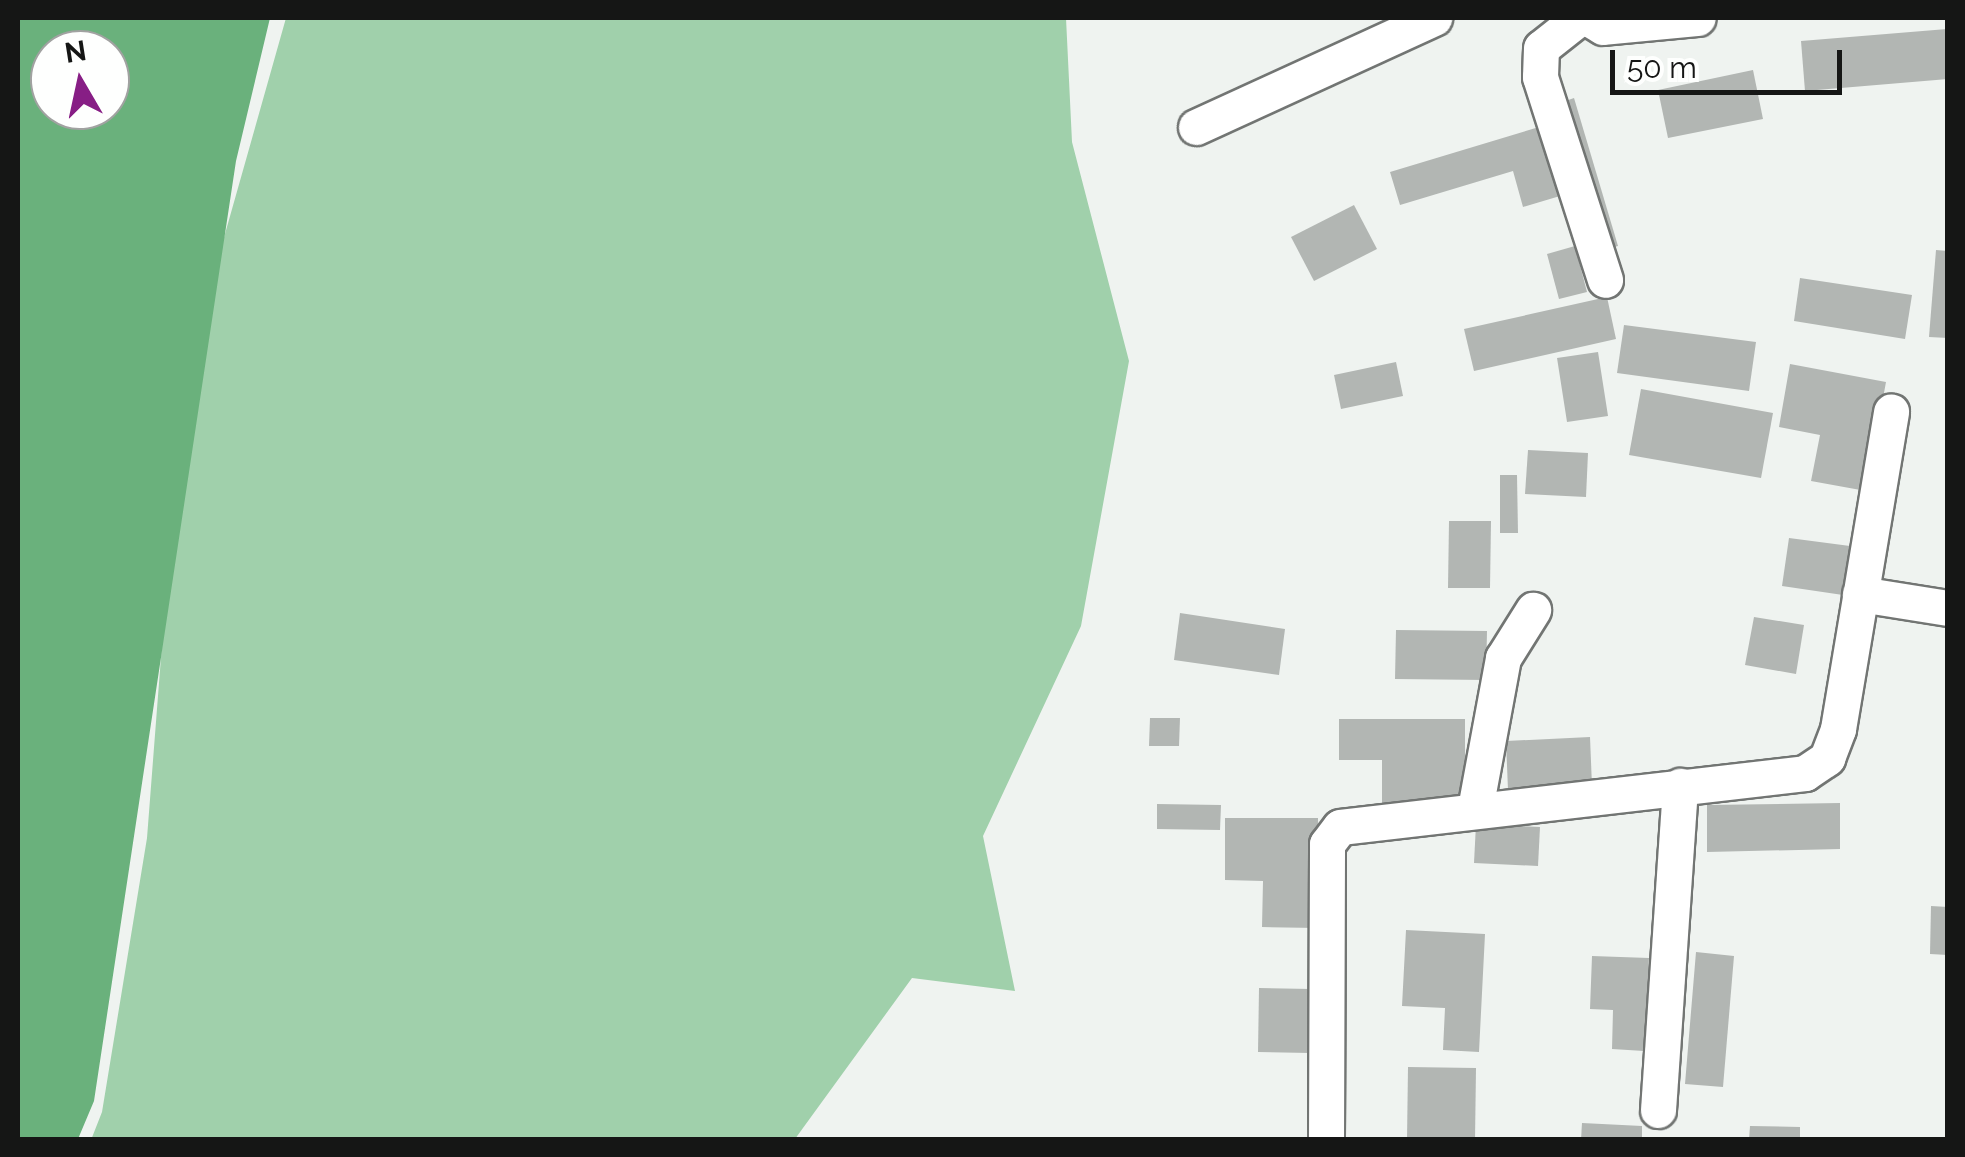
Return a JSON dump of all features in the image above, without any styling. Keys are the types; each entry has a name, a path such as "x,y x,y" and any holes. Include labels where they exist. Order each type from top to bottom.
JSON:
{"street":[{"path":"1196,127 1434,18"},
{"path":"1579,18 1541,48 1540,78 1605,280"},
{"path":"1588,18 1603,27 1698,18"},
{"path":"1326,1140 1327,844 1340,826 1805,773 1826,758 1838,729 1890,411"},
{"path":"1860,594 1948,608"},
{"path":"1475,809 1503,658 1533,610"},
{"path":"1658,1110 1680,786"}],"shaded area":[{"path":"18,18 270,18 236,161 94,1101 78,1139 18,1139"},
{"path":"286,18 1066,18 1072,142 1129,361 1081,626 983,836 1015,991 912,978 795,1139 91,1140 102,1112 147,838 182,386"}],"building":[{"path":"1947,29 1948,79 1805,91 1801,41"},
{"path":"1753,70 1763,119 1668,138 1658,90"},
{"path":"1574,98 1618,246 1600,251 1557,104"},
{"path":"1539,127 1560,196 1523,207 1513,171 1400,205 1390,172"},
{"path":"1354,205 1377,249 1314,281 1291,237"},
{"path":"1575,246 1587,292 1559,299 1547,254"},
{"path":"1936,250 1948,251 1948,338 1929,337"},
{"path":"1800,278 1912,295 1905,339 1794,321"},
{"path":"1607,297 1616,339 1474,371 1464,329"},
{"path":"1624,325 1756,342 1749,391 1617,373"},
{"path":"1598,352 1608,416 1567,422 1557,358"},
{"path":"1396,362 1403,396 1341,409 1334,375"},
{"path":"1790,364 1886,382 1866,491 1811,481 1820,435 1779,427"},
{"path":"1641,389 1773,413 1761,478 1629,455"},
{"path":"1528,450 1588,453 1586,497 1525,494"},
{"path":"1500,475 1517,475 1518,533 1500,533"},
{"path":"1449,521 1491,521 1490,588 1448,588"},
{"path":"1789,538 1850,546 1843,595 1782,586"},
{"path":"1180,613 1285,629 1279,675 1174,660"},
{"path":"1754,617 1804,625 1796,674 1745,665"},
{"path":"1396,630 1487,631 1486,680 1395,679"},
{"path":"1150,718 1180,718 1179,746 1149,746"},
{"path":"1339,719 1465,719 1465,803 1382,803 1382,760 1339,760"},
{"path":"1590,737 1592,786 1508,790 1506,741"},
{"path":"1840,803 1840,849 1707,852 1707,805"},
{"path":"1157,804 1221,805 1220,830 1157,829"},
{"path":"1225,818 1318,818 1317,928 1262,927 1263,881 1225,880"},
{"path":"1476,824 1540,827 1538,866 1474,863"},
{"path":"1931,906 1948,907 1948,955 1930,954"},
{"path":"1406,930 1485,934 1479,1052 1443,1050 1445,1008 1402,1006"},
{"path":"1696,952 1734,956 1723,1087 1685,1084"},
{"path":"1592,956 1649,958 1644,1051 1612,1049 1613,1010 1590,1009"},
{"path":"1259,988 1311,989 1310,1053 1258,1052"},
{"path":"1408,1067 1476,1068 1475,1140 1407,1140"},
{"path":"1582,1123 1642,1126 1642,1140 1581,1140"},
{"path":"1750,1126 1800,1127 1800,1140 1749,1140"}]}
